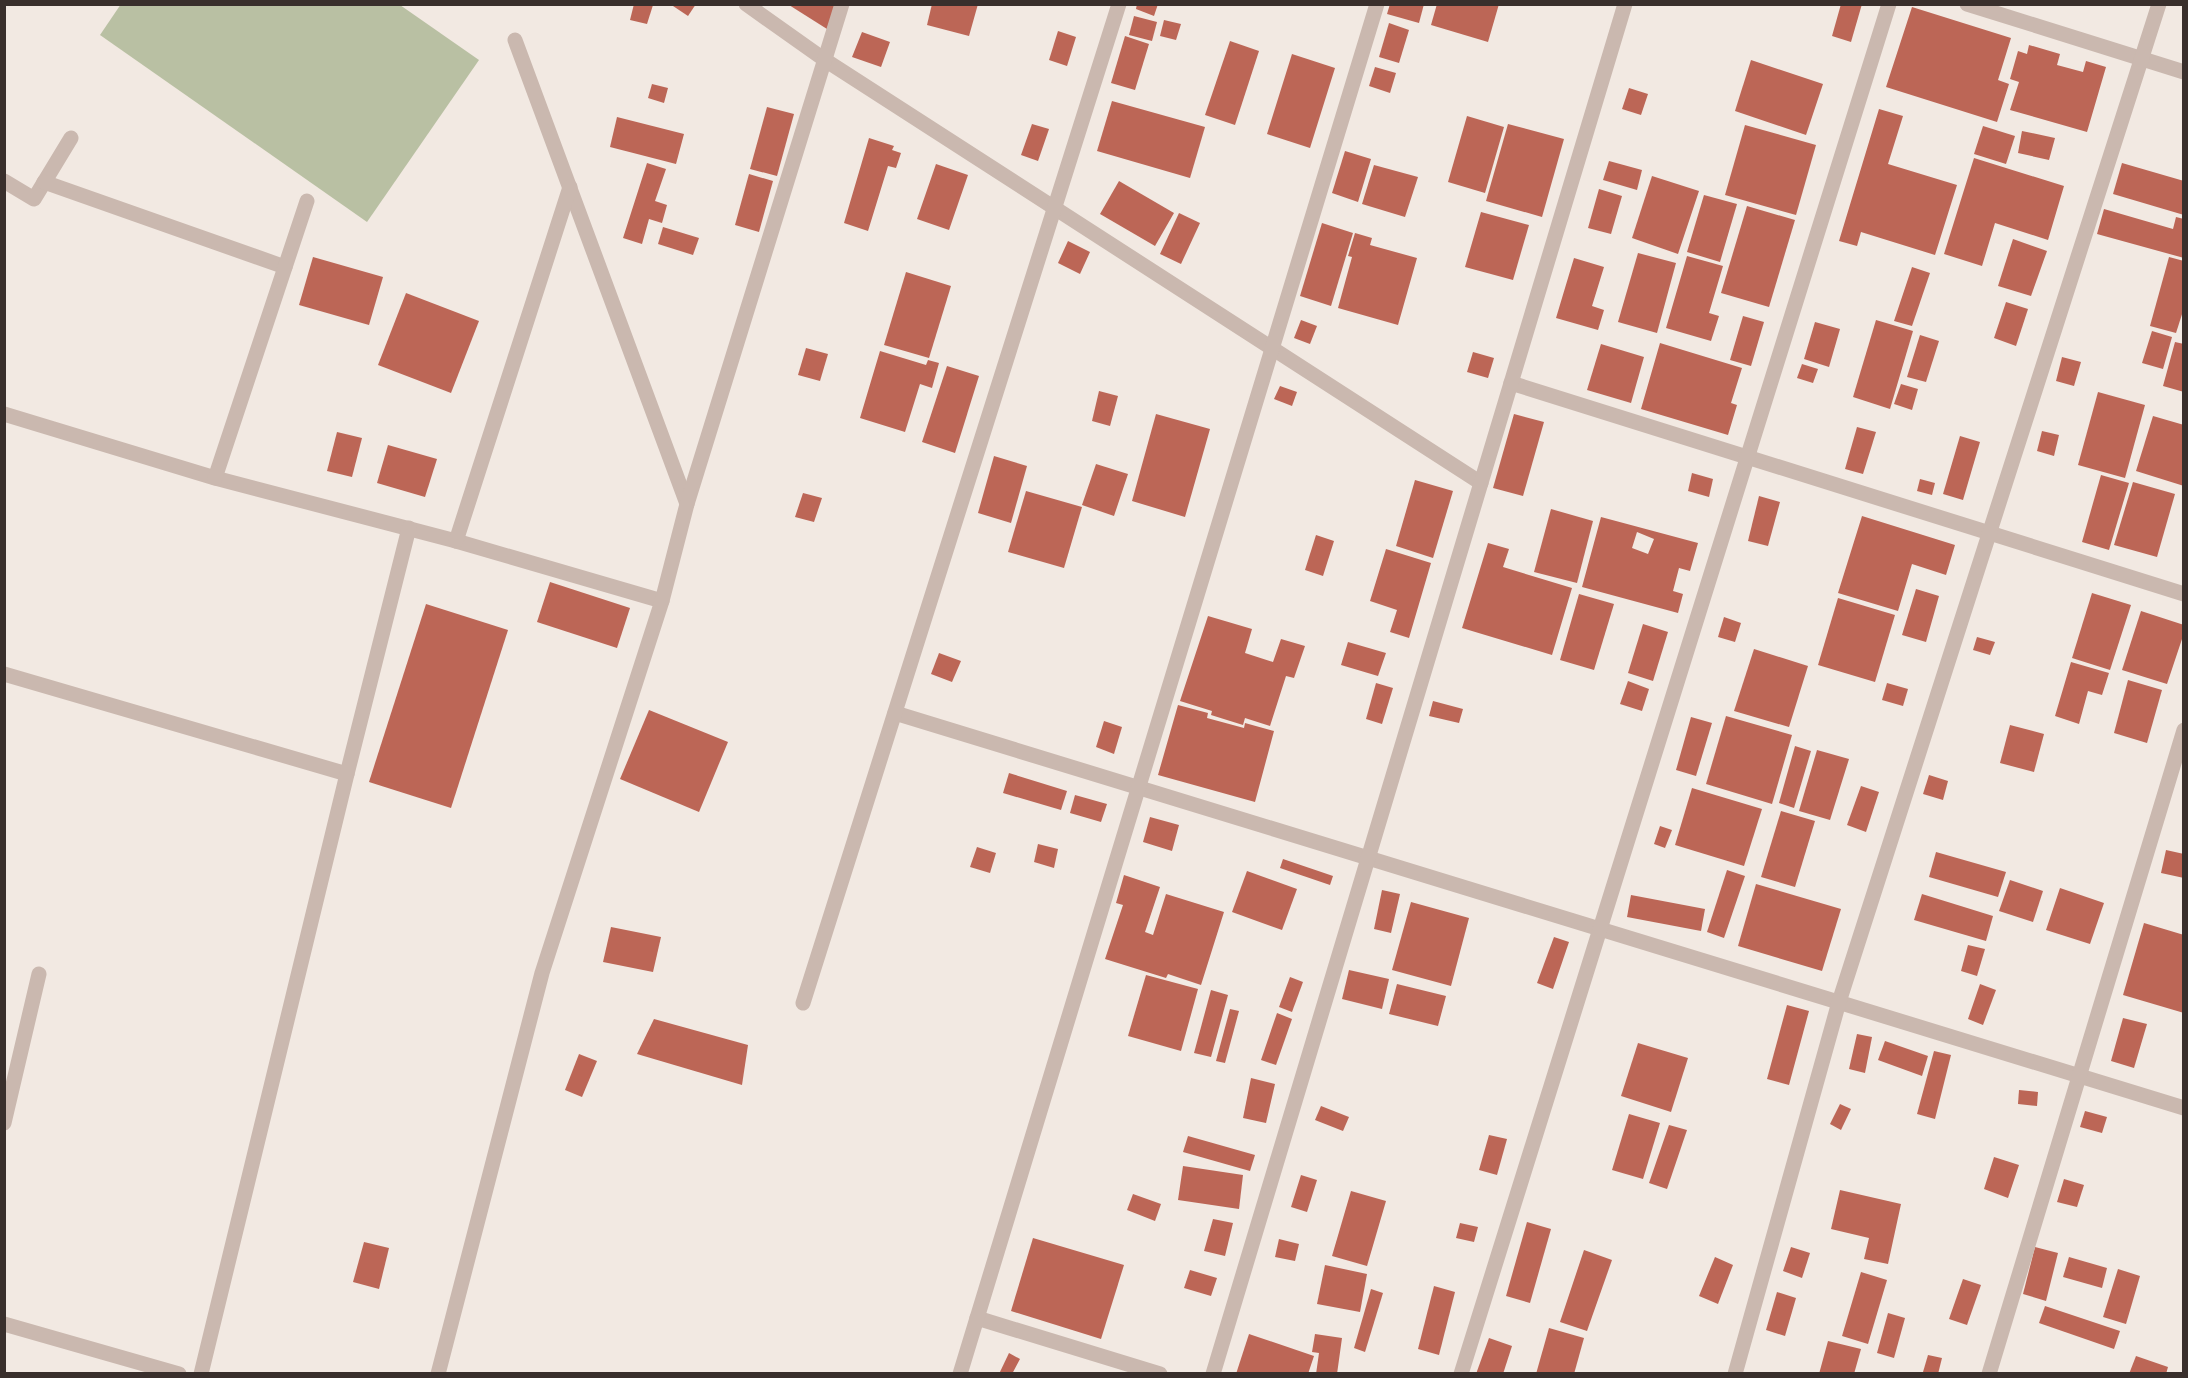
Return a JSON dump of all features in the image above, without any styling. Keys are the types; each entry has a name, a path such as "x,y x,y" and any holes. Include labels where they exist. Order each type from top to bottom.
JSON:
{"street":[{"path":"746,4 825,60 1481,483"},
{"path":"438,1374 542,973 662,601 687,504 842,4"},
{"path":"804,1003 1119,4"},
{"path":"960,1374 1377,4"},
{"path":"1213,1374 1625,4"},
{"path":"1461,1374 1889,4"},
{"path":"1967,4 2184,72"},
{"path":"1735,1374 1839,1002 2159,4"},
{"path":"515,40 687,504"},
{"path":"4,181 34,199 71,138"},
{"path":"44,182 285,267"},
{"path":"456,541 570,187"},
{"path":"214,478 307,201"},
{"path":"1511,383 2184,594"},
{"path":"4,414 214,478 409,528 662,601"},
{"path":"201,1374 409,528"},
{"path":"4,674 347,774"},
{"path":"895,713 2184,1108"},
{"path":"1989,1374 2184,730"},
{"path":"4,1124 39,974"},
{"path":"977,1318 1160,1374"},
{"path":"4,1324 179,1374"}],"green space":[{"path":"121,4 400,5 479,60 367,222 100,35"}],"building":[{"path":"634,4 653,5 647,24 630,20"},
{"path":"670,4 696,4 688,16"},
{"path":"932,4 978,4 969,36 927,25"},
{"path":"1137,4 1158,4 1154,16 1136,9"},
{"path":"1390,4 1424,4 1419,23 1387,14"},
{"path":"1437,4 1499,4 1488,42 1431,25"},
{"path":"1841,4 1862,4 1851,42 1832,36"},
{"path":"789,5 836,5 827,29"},
{"path":"1912,7 2011,38 1998,80 2009,84 1997,122 1886,87"},
{"path":"1134,16 1157,22 1152,41 1129,35"},
{"path":"1164,20 1181,24 1176,40 1160,36"},
{"path":"1389,23 1409,30 1399,63 1379,57"},
{"path":"1058,31 1076,37 1067,66 1049,60"},
{"path":"862,32 890,42 881,67 852,57"},
{"path":"1125,36 1149,44 1135,90 1111,83"},
{"path":"1230,41 1259,51 1235,125 1205,115"},
{"path":"2029,45 2060,54 2057,65 2083,72 2086,61 2106,67 2087,132 2010,110 2019,82 2010,79 2018,51 2027,54"},
{"path":"1292,54 1335,68 1310,148 1267,134"},
{"path":"1751,60 1823,84 1806,135 1735,111"},
{"path":"1375,67 1396,73 1390,93 1369,86"},
{"path":"652,84 668,88 664,103 648,98"},
{"path":"1629,88 1648,94 1641,115 1622,109"},
{"path":"1112,101 1205,127 1190,178 1097,151"},
{"path":"767,107 794,114 777,176 750,169"},
{"path":"1879,109 1903,116 1888,164 1957,185 1935,255 1861,232 1857,246 1839,241"},
{"path":"1467,116 1504,127 1485,193 1448,182"},
{"path":"617,117 684,134 676,164 610,147"},
{"path":"1032,124 1049,129 1038,161 1021,155"},
{"path":"1508,124 1564,139 1542,217 1486,201"},
{"path":"1745,125 1816,145 1796,215 1725,195"},
{"path":"1983,126 2015,136 2006,164 1974,154"},
{"path":"2022,131 2055,138 2049,160 2018,153"},
{"path":"869,138 894,146 892,150 901,153 896,168 888,166 868,231 844,223"},
{"path":"1345,151 1371,159 1358,202 1332,193"},
{"path":"1974,158 2064,186 2048,240 1995,223 1982,266 1944,254"},
{"path":"1609,161 1642,170 1637,190 1603,180"},
{"path":"647,163 666,169 655,201 667,205 662,223 649,219 642,244 623,238"},
{"path":"2122,163 2184,181 2184,215 2113,194"},
{"path":"936,164 968,175 949,230 917,219"},
{"path":"1374,165 1418,177 1405,217 1362,204"},
{"path":"749,174 773,181 759,232 735,225"},
{"path":"1652,176 1699,191 1678,254 1632,238"},
{"path":"1119,181 1174,213 1155,246 1100,214"},
{"path":"1599,189 1622,196 1611,234 1588,228"},
{"path":"1704,195 1737,204 1720,262 1687,252"},
{"path":"1747,206 1795,220 1769,307 1721,293"},
{"path":"2104,209 2173,229 2176,217 2184,219 2184,258 2097,234"},
{"path":"1481,212 1529,225 1513,280 1465,267"},
{"path":"1179,213 1200,223 1181,264 1160,254"},
{"path":"1322,223 1353,233 1331,306 1300,296"},
{"path":"663,227 699,238 693,255 658,244"},
{"path":"1355,233 1372,238 1370,245 1417,258 1398,325 1338,308 1352,257 1348,256"},
{"path":"2013,239 2047,251 2031,296 1998,286"},
{"path":"1068,241 1090,252 1080,274 1058,263"},
{"path":"1638,253 1676,263 1657,333 1618,322"},
{"path":"1687,256 1723,266 1709,313 1719,316 1711,341 1666,328"},
{"path":"313,257 383,277 369,325 299,305"},
{"path":"2169,257 2184,261 2184,308 2176,333 2150,326"},
{"path":"1574,258 1604,267 1592,306 1604,310 1598,330 1556,318"},
{"path":"1912,267 1930,273 1912,326 1894,321"},
{"path":"906,272 951,286 929,358 884,345"},
{"path":"406,293 479,321 451,393 378,365"},
{"path":"2006,302 2028,309 2016,346 1994,338"},
{"path":"1743,316 1764,322 1751,366 1730,360"},
{"path":"1301,320 1317,326 1310,344 1294,338"},
{"path":"1876,320 1913,331 1890,409 1853,397"},
{"path":"1815,322 1840,329 1829,367 1804,359"},
{"path":"2152,331 2172,337 2163,369 2142,363"},
{"path":"1920,335 1939,341 1926,382 1907,377"},
{"path":"2175,342 2184,344 2184,392 2163,386"},
{"path":"1660,343 1742,368 1731,403 1737,405 1728,435 1641,409"},
{"path":"1601,344 1644,357 1631,403 1587,390"},
{"path":"806,348 828,354 820,381 798,375"},
{"path":"880,351 926,365 928,360 939,363 932,388 920,384 905,432 860,418"},
{"path":"1473,352 1494,358 1488,378 1467,372"},
{"path":"2062,357 2081,362 2074,386 2056,381"},
{"path":"1802,364 1818,369 1813,383 1797,378"},
{"path":"947,366 979,376 955,453 922,442"},
{"path":"1901,384 1918,389 1912,410 1894,404"},
{"path":"1280,386 1297,392 1292,406 1274,399"},
{"path":"1099,391 1118,396 1110,426 1092,421"},
{"path":"2098,392 2145,405 2125,478 2078,465"},
{"path":"1156,414 1210,429 1185,517 1132,501"},
{"path":"1514,414 1544,422 1523,496 1493,488"},
{"path":"2153,416 2184,425 2184,486 2136,471"},
{"path":"1857,427 1876,432 1863,474 1845,469"},
{"path":"2042,431 2059,435 2054,456 2037,451"},
{"path":"337,432 362,438 352,477 327,471"},
{"path":"1960,436 1980,442 1963,500 1943,494"},
{"path":"388,445 437,459 425,497 377,483"},
{"path":"994,456 1027,466 1011,523 978,513"},
{"path":"1096,464 1128,474 1114,516 1082,505"},
{"path":"1692,473 1713,479 1709,497 1688,491"},
{"path":"2101,475 2129,483 2109,550 2082,542"},
{"path":"1920,479 1935,483 1932,495 1917,491"},
{"path":"1415,480 1453,491 1433,558 1396,546"},
{"path":"2133,482 2175,494 2157,557 2114,545"},
{"path":"1026,491 1082,507 1064,568 1008,552"},
{"path":"803,493 822,498 814,522 795,517"},
{"path":"1759,496 1780,502 1768,546 1748,541"},
{"path":"1551,509 1593,521 1577,583 1534,572"},
{"path":"1862,516 1955,545 1946,575 1912,564 1898,611 1838,593"},
{"path":"1601,517 1698,543 1690,571 1679,568 1673,591 1683,594 1678,613 1582,587","holes":["1637,532 1654,539 1648,554 1632,548"]},
{"path":"1316,535 1334,541 1323,576 1305,570"},
{"path":"1488,543 1509,549 1503,567 1572,588 1552,655 1462,628"},
{"path":"1386,549 1431,563 1409,638 1390,632 1397,610 1370,601"},
{"path":"550,582 630,608 617,648 537,622"},
{"path":"1916,589 1939,596 1926,642 1902,635"},
{"path":"2092,593 2131,605 2110,670 2072,658"},
{"path":"1579,594 1614,604 1594,670 1560,660"},
{"path":"1838,598 1895,615 1875,682 1818,665"},
{"path":"426,604 508,630 451,808 369,782"},
{"path":"2141,611 2184,625 2184,633 2167,684 2122,670"},
{"path":"1208,616 1252,629 1245,653 1273,662 1281,639 1305,646 1294,678 1286,676 1270,726 1245,718 1243,725 1211,715 1212,711 1180,701"},
{"path":"1724,617 1741,623 1735,642 1718,637"},
{"path":"1643,624 1668,632 1653,681 1628,673"},
{"path":"1977,637 1995,642 1990,655 1973,650"},
{"path":"1348,642 1386,653 1378,676 1341,665"},
{"path":"1754,649 1808,666 1789,727 1734,711"},
{"path":"939,653 961,661 952,682 931,674"},
{"path":"2071,662 2109,673 2102,695 2088,691 2079,724 2055,716"},
{"path":"2128,680 2162,690 2147,743 2114,733"},
{"path":"1628,681 1649,689 1642,711 1620,704"},
{"path":"1376,683 1393,688 1382,724 1366,719"},
{"path":"1887,683 1908,689 1903,706 1882,700"},
{"path":"1433,701 1463,709 1459,723 1429,716"},
{"path":"1178,705 1208,713 1207,718 1244,728 1245,723 1274,731 1255,802 1158,775"},
{"path":"649,710 728,742 699,812 620,779"},
{"path":"1726,716 1792,735 1772,804 1706,784"},
{"path":"1691,717 1712,723 1696,776 1676,770"},
{"path":"1104,721 1122,727 1114,754 1096,747"},
{"path":"2010,725 2044,734 2034,772 2000,763"},
{"path":"1795,746 1811,751 1794,808 1779,803"},
{"path":"1817,750 1849,759 1830,820 1799,811"},
{"path":"1009,773 1067,791 1061,810 1003,793"},
{"path":"1929,775 1948,781 1943,800 1923,794"},
{"path":"1861,786 1879,792 1866,832 1847,825"},
{"path":"1692,788 1762,809 1744,866 1675,845"},
{"path":"1075,795 1107,804 1101,822 1070,813"},
{"path":"1781,811 1815,821 1795,887 1761,877"},
{"path":"1150,817 1179,825 1172,851 1143,842"},
{"path":"1660,826 1672,830 1665,848 1654,844"},
{"path":"1038,844 1058,849 1054,868 1034,862"},
{"path":"977,847 996,853 990,873 970,867"},
{"path":"2166,850 2184,854 2184,878 2161,873"},
{"path":"1936,852 2006,872 1998,897 1929,877"},
{"path":"1283,859 1333,876 1330,885 1280,868"},
{"path":"1727,870 1745,876 1724,938 1707,932"},
{"path":"1247,871 1297,889 1282,930 1232,912"},
{"path":"1124,875 1160,887 1145,932 1153,935 1166,894 1224,912 1201,985 1168,974 1166,978 1105,959 1123,905 1116,903"},
{"path":"2010,880 2043,891 2033,922 1999,911"},
{"path":"1756,884 1841,909 1822,971 1738,946"},
{"path":"2060,888 2104,903 2090,944 2046,930"},
{"path":"1382,890 1400,894 1391,933 1374,929"},
{"path":"1922,894 1993,916 1986,941 1914,920"},
{"path":"1631,895 1705,909 1701,931 1627,917"},
{"path":"1411,902 1469,918 1451,986 1392,970"},
{"path":"2144,923 2184,935 2184,1013 2123,995"},
{"path":"611,927 661,937 653,972 603,962"},
{"path":"1554,937 1569,942 1553,989 1537,983"},
{"path":"1968,945 1985,949 1977,976 1961,971"},
{"path":"1349,970 1389,979 1382,1009 1342,999"},
{"path":"1146,975 1198,989 1181,1051 1128,1036"},
{"path":"1290,977 1303,982 1292,1012 1279,1007"},
{"path":"1397,984 1446,996 1438,1026 1389,1014"},
{"path":"1980,984 1996,990 1983,1025 1968,1019"},
{"path":"1211,990 1228,995 1211,1057 1194,1053"},
{"path":"1787,1005 1809,1011 1789,1085 1767,1079"},
{"path":"1230,1009 1239,1011 1225,1063 1216,1061"},
{"path":"1277,1013 1292,1019 1276,1065 1261,1060"},
{"path":"2123,1018 2147,1024 2134,1068 2111,1061"},
{"path":"654,1019 748,1045 742,1085 637,1054"},
{"path":"1857,1034 1872,1037 1865,1073 1849,1069"},
{"path":"1885,1041 1928,1056 1922,1076 1878,1060"},
{"path":"1638,1043 1688,1058 1671,1112 1621,1096"},
{"path":"1934,1051 1951,1055 1935,1119 1917,1114"},
{"path":"579,1054 597,1061 582,1097 565,1090"},
{"path":"1251,1078 1275,1084 1266,1123 1243,1118"},
{"path":"2019,1090 2038,1092 2037,1106 2018,1104"},
{"path":"1840,1104 1851,1109 1841,1130 1830,1124"},
{"path":"1321,1106 1349,1117 1343,1131 1315,1120"},
{"path":"2085,1111 2107,1117 2102,1133 2080,1127"},
{"path":"1629,1114 1660,1123 1643,1179 1612,1170"},
{"path":"1669,1125 1687,1130 1667,1189 1649,1183"},
{"path":"1489,1135 1507,1139 1497,1175 1479,1170"},
{"path":"1188,1136 1255,1155 1250,1171 1183,1152"},
{"path":"1994,1157 2019,1165 2008,1198 1984,1189"},
{"path":"1183,1166 1243,1175 1239,1209 1178,1200"},
{"path":"1301,1175 1317,1180 1307,1212 1291,1207"},
{"path":"2064,1179 2084,1185 2077,1207 2057,1202"},
{"path":"1840,1190 1901,1204 1888,1264 1864,1259 1869,1238 1831,1229"},
{"path":"1351,1191 1386,1201 1367,1266 1332,1256"},
{"path":"1133,1194 1161,1204 1155,1221 1127,1210"},
{"path":"1213,1219 1233,1223 1225,1256 1204,1251"},
{"path":"1527,1222 1551,1229 1530,1303 1506,1296"},
{"path":"1460,1223 1478,1227 1474,1242 1456,1238"},
{"path":"1033,1238 1124,1265 1101,1339 1011,1311"},
{"path":"1279,1239 1299,1244 1295,1261 1275,1257"},
{"path":"364,1242 389,1248 379,1289 353,1282"},
{"path":"1791,1247 1810,1253 1802,1278 1783,1271"},
{"path":"2035,1247 2058,1253 2046,1301 2023,1294"},
{"path":"1584,1250 1612,1260 1587,1331 1560,1322"},
{"path":"1715,1257 1733,1265 1718,1304 1699,1296"},
{"path":"2069,1257 2107,1268 2102,1288 2063,1277"},
{"path":"1325,1265 1367,1274 1360,1312 1317,1304"},
{"path":"2118,1269 2140,1276 2126,1324 2103,1317"},
{"path":"1190,1270 1217,1278 1211,1296 1184,1288"},
{"path":"1861,1272 1887,1280 1868,1344 1842,1336"},
{"path":"1963,1279 1981,1285 1967,1325 1949,1319"},
{"path":"1434,1286 1455,1292 1439,1355 1418,1349"},
{"path":"1371,1289 1383,1293 1365,1352 1354,1348"},
{"path":"1777,1292 1796,1298 1785,1336 1766,1330"},
{"path":"2045,1306 2120,1331 2114,1349 2039,1323"},
{"path":"1888,1313 1905,1318 1894,1358 1877,1353"},
{"path":"1549,1328 1584,1338 1574,1374 1536,1374"},
{"path":"1249,1334 1314,1356 1308,1374 1236,1374"},
{"path":"1315,1334 1342,1338 1337,1374 1316,1374 1319,1353 1312,1352"},
{"path":"1489,1338 1512,1346 1503,1374 1476,1374"},
{"path":"1828,1341 1861,1349 1854,1374 1819,1374"},
{"path":"1009,1353 1020,1359 1012,1374 999,1374"},
{"path":"1928,1355 1942,1358 1938,1374 1923,1372"},
{"path":"2136,1356 2168,1367 2166,1374 2129,1374"}]}
